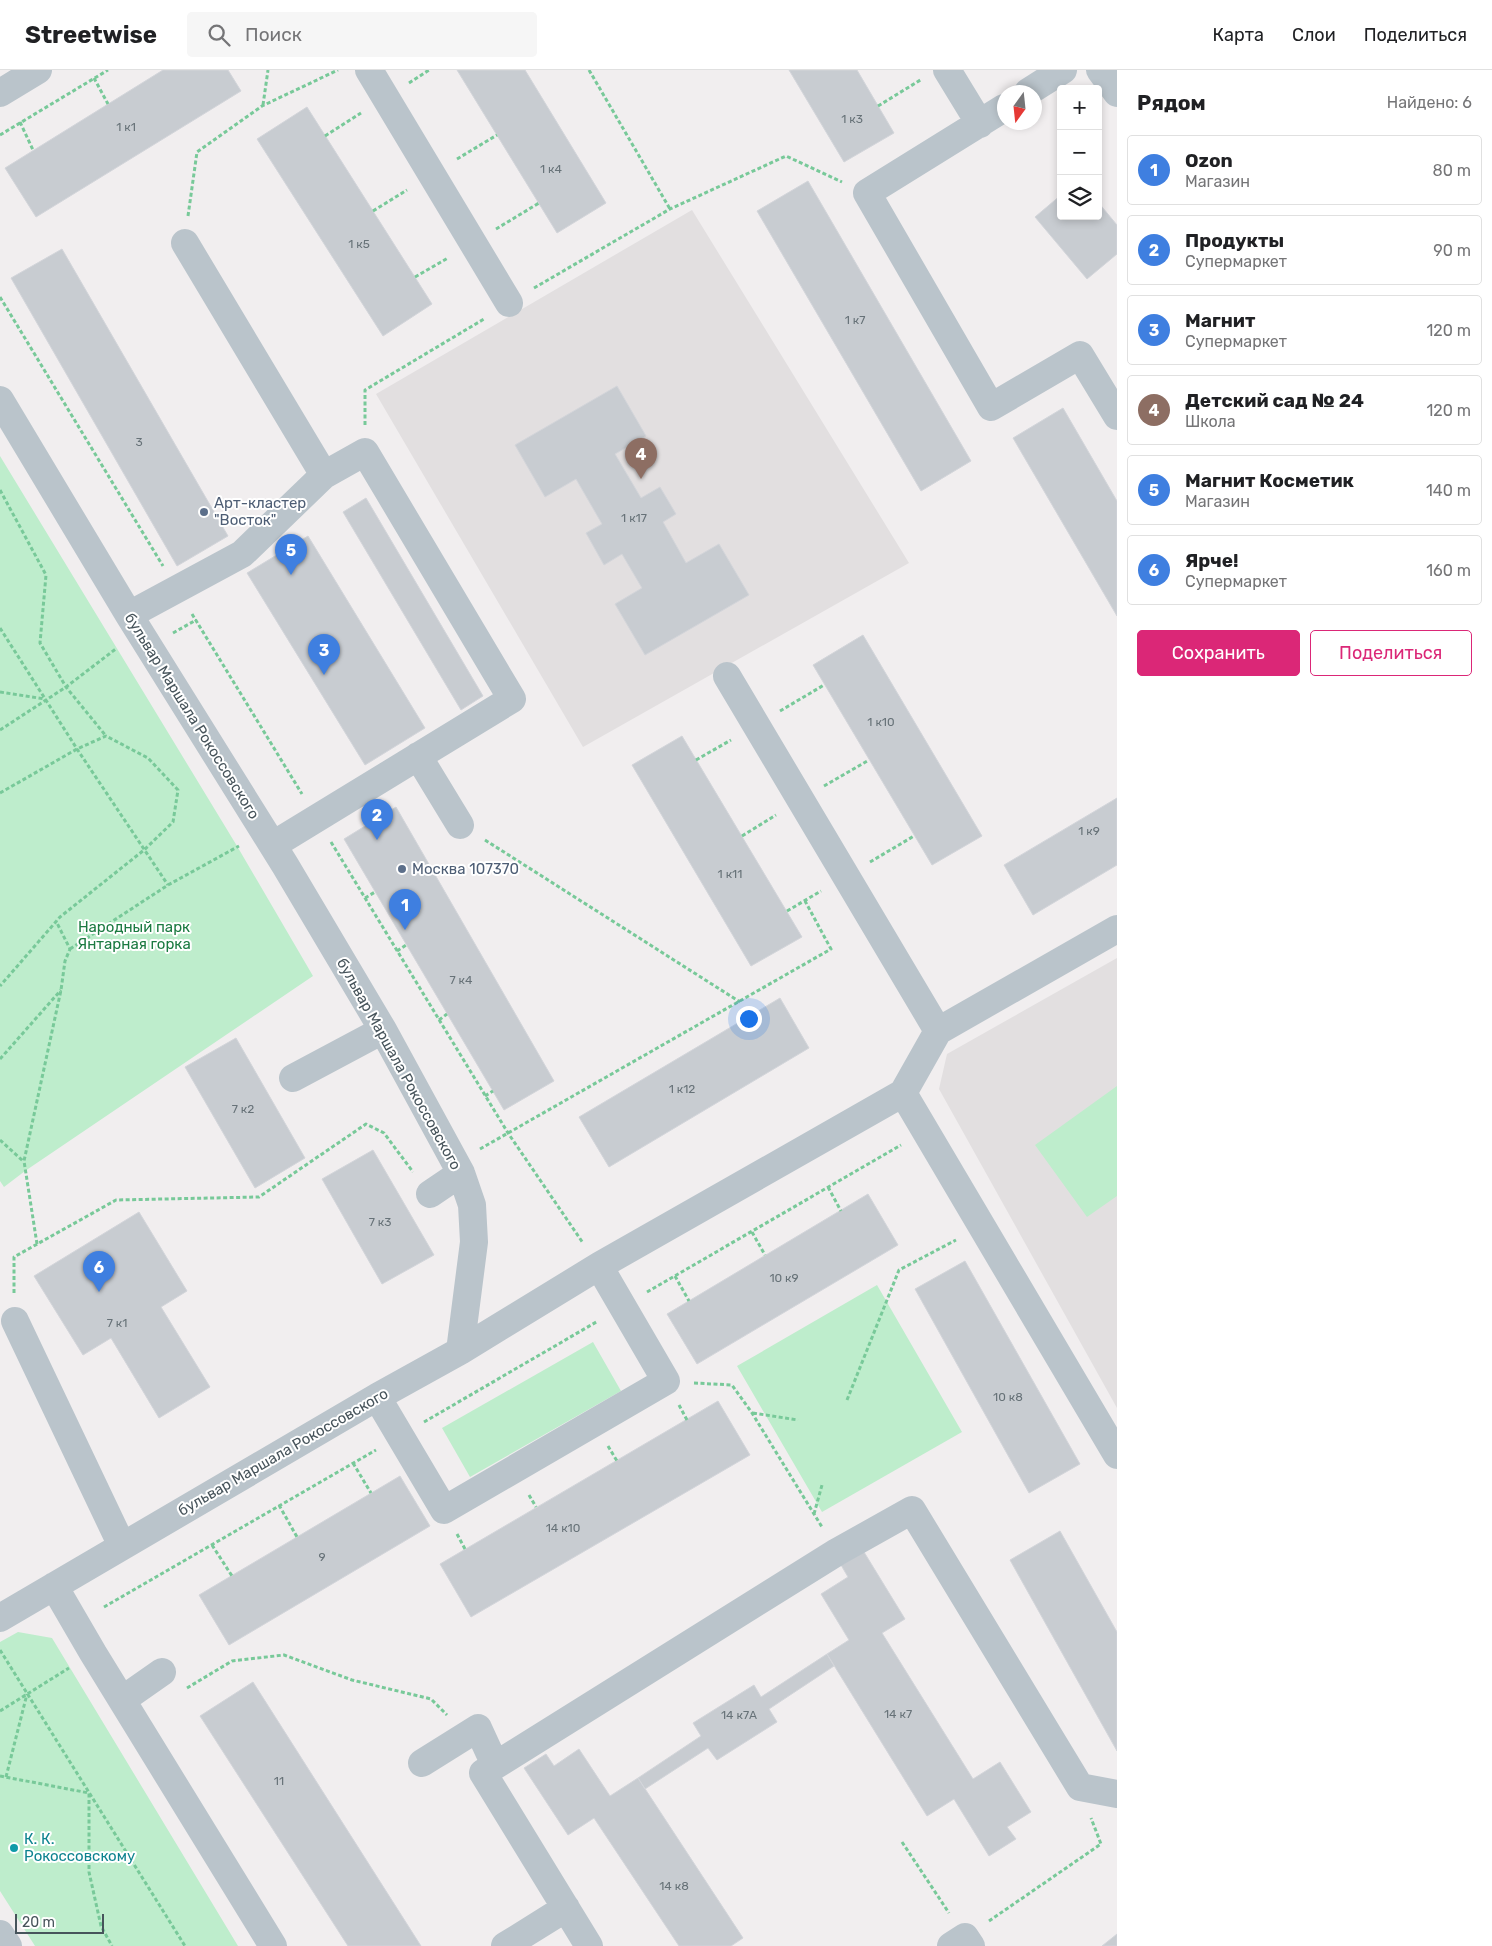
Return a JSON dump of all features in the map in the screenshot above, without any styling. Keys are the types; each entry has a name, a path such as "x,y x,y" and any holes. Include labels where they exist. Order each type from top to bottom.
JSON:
{"street":[{"path":"0,92 38,70"},
{"path":"369,70 509,303"},
{"path":"1039,85 1063,70"},
{"path":"1100,70 1117,93"},
{"path":"938,73 980,124"},
{"path":"997,113 868,193 991,407 1080,355 1117,416"},
{"path":"185,244 324,475"},
{"name":"бульвар Маршала Рокоссовского","path":"0,400 129,615 260,844 383,1030 458,1168 472,1206 474,1242 460,1351 377,1397 54,1586 4,1609"},
{"path":"129,615 242,554 324,475 365,452 512,699 316,818 260,844"},
{"path":"727,676 938,1031"},
{"path":"418,756 460,825"},
{"path":"460,1351 599,1266 903,1093 938,1031 1117,929"},
{"path":"293,1078 383,1030"},
{"path":"903,1093 1117,1455"},
{"path":"430,1194 458,1168"},
{"path":"377,1397 444,1510 666,1381 599,1266"},
{"path":"14,1321 122,1546"},
{"path":"589,1946 483,1773 837,1552 912,1510 1080,1787 1117,1794"},
{"path":"54,1586 93,1653 273,1946"},
{"path":"122,1700 162,1672"},
{"path":"422,1763 478,1728 495,1765"},
{"path":"505,1946 566,1908"},
{"path":"0,1934 8,1946"}],"path":[{"path":"0,135 108,70"},
{"path":"262,106 268,70"},
{"path":"185,244 197,152 262,106 338,70"},
{"path":"589,70 670,209"},
{"path":"878,106 938,73"},
{"path":"94,78 108,104"},
{"path":"20,122 33,150"},
{"path":"365,452 365,390 670,209 786,156 868,193"},
{"path":"0,297 485,1096 508,1133 599,1266"},
{"path":"0,490 46,575 40,643 66,687 106,736 148,758 178,790 173,822 144,850 56,921 0,986"},
{"path":"0,628 77,749 168,885"},
{"path":"0,730 66,687 122,646"},
{"path":"0,692 46,699"},
{"path":"0,793 77,749 106,736"},
{"path":"460,825 740,1002"},
{"path":"37,1244 24,1161 61,990 64,961 70,949 168,885 237,846 260,844"},
{"path":"364,898 375,892"},
{"path":"458,1168 508,1133 831,949 805,901"},
{"path":"56,921 70,949"},
{"path":"397,951 406,945"},
{"path":"0,1059 61,990"},
{"path":"439,1020 447,1014"},
{"path":"485,1096 493,1091"},
{"path":"14,1321 14,1257 116,1200 259,1197 366,1124 384,1133 430,1194"},
{"path":"104,1607 926,1131"},
{"path":"0,1140 24,1161"},
{"path":"828,1187 841,1211"},
{"path":"847,1400 899,1270 981,1226"},
{"path":"752,1232 765,1255"},
{"path":"675,1276 689,1301"},
{"path":"666,1381 732,1385 752,1412 837,1552"},
{"path":"752,1412 798,1420"},
{"path":"353,1463 371,1493"},
{"path":"814,1514 822,1485"},
{"path":"279,1506 297,1537"},
{"path":"212,1544 232,1576"},
{"path":"0,1650 185,1946"},
{"path":"0,1711 93,1653"},
{"path":"186,1689 232,1661 284,1655 352,1680 431,1699 467,1735"},
{"path":"6,1778 28,1694"},
{"path":"0,1776 89,1793"},
{"path":"902,1842 962,1943 1101,1844 1080,1787"},
{"path":"89,1793 89,1872 101,1926 112,1946"}],"shaded area":[{"path":"692,210 909,563 583,747 376,394"},
{"path":"1117,958 1117,1408 939,1089 947,1054"}],"green space":[{"name":"Народный парк Янтарная горка","path":"0,456 237,846 313,976 4,1187 0,1181"},
{"path":"1117,1086 1117,1196 1087,1217 1035,1145"},
{"path":"877,1285 962,1432 822,1512 737,1366"},
{"path":"593,1342 621,1391 470,1477 442,1428"},
{"path":"18,1632 52,1638 238,1946 35,1946 0,1891 0,1642"}],"building":[{"path":"163,70 228,70 241,91 36,217 5,168"},
{"path":"457,70 525,70 606,203 557,233"},
{"path":"789,70 857,70 894,133 844,162"},
{"path":"307,107 432,304 383,336 257,139"},
{"path":"808,181 971,461 921,491 757,211"},
{"path":"1057,198 1057,220 1102,220 1102,207 1117,225 1117,254 1087,279 1035,217"},
{"path":"62,249 228,536 177,566 11,278"},
{"path":"617,386 646,436 615,454 641,498 660,487 676,514 663,522 686,563 719,544 749,595 645,655 615,604 642,588 622,554 604,565 586,533 602,524 576,479 545,497 515,445"},
{"path":"1063,408 1117,501 1117,616 1013,438"},
{"path":"366,498 483,696 461,710 343,512"},
{"path":"308,536 425,728 365,765 247,573"},
{"path":"863,635 982,836 932,865 813,665"},
{"path":"682,736 802,937 751,966 632,765"},
{"path":"1117,798 1117,865 1033,915 1004,865"},
{"path":"396,807 554,1081 504,1110 344,839"},
{"path":"780,998 809,1048 609,1167 579,1117"},
{"path":"236,1038 305,1158 255,1188 185,1067"},
{"path":"373,1150 434,1255 382,1284 322,1179"},
{"path":"868,1194 898,1245 697,1364 667,1314"},
{"path":"139,1212 187,1291 161,1307 210,1387 159,1418 111,1338 83,1355 34,1276"},
{"path":"965,1261 1080,1464 1029,1493 915,1289"},
{"path":"718,1401 750,1455 471,1617 440,1564"},
{"path":"400,1476 430,1526 229,1645 199,1595"},
{"path":"1060,1531 1117,1632 1117,1751 1010,1560"},
{"path":"864,1552 905,1619 882,1633 973,1779 1000,1762 1031,1812 1007,1827 1016,1839 989,1856 954,1799 927,1816 827,1654 849,1640 821,1594 848,1577 841,1565"},
{"path":"827,1654 834,1666 769,1709 777,1722 717,1760 708,1748 645,1789 638,1778 701,1736 693,1723 754,1685 761,1697"},
{"path":"253,1682 421,1946 348,1946 200,1716"},
{"path":"579,1749 610,1796 638,1778 743,1938 731,1946 679,1946 594,1818 568,1835 524,1768 546,1754 554,1766"},
{"path":"1117,1934 1117,1946 1102,1946"}],"place":[{"name":"Детский сад № 24","path":"641,479"},
{"name":"Арт-кластер \"Восток\"","path":"204,512"},
{"name":"Магнит Косметик","path":"291,575"},
{"name":"Магнит","path":"324,675"},
{"name":"Продукты","path":"377,840"},
{"name":"Москва 107370","path":"402,869"},
{"name":"Ozon","path":"405,930"},
{"name":"Ярче!","path":"99,1292"},
{"name":"К. К. Рокоссовскому","path":"14,1848"}]}
